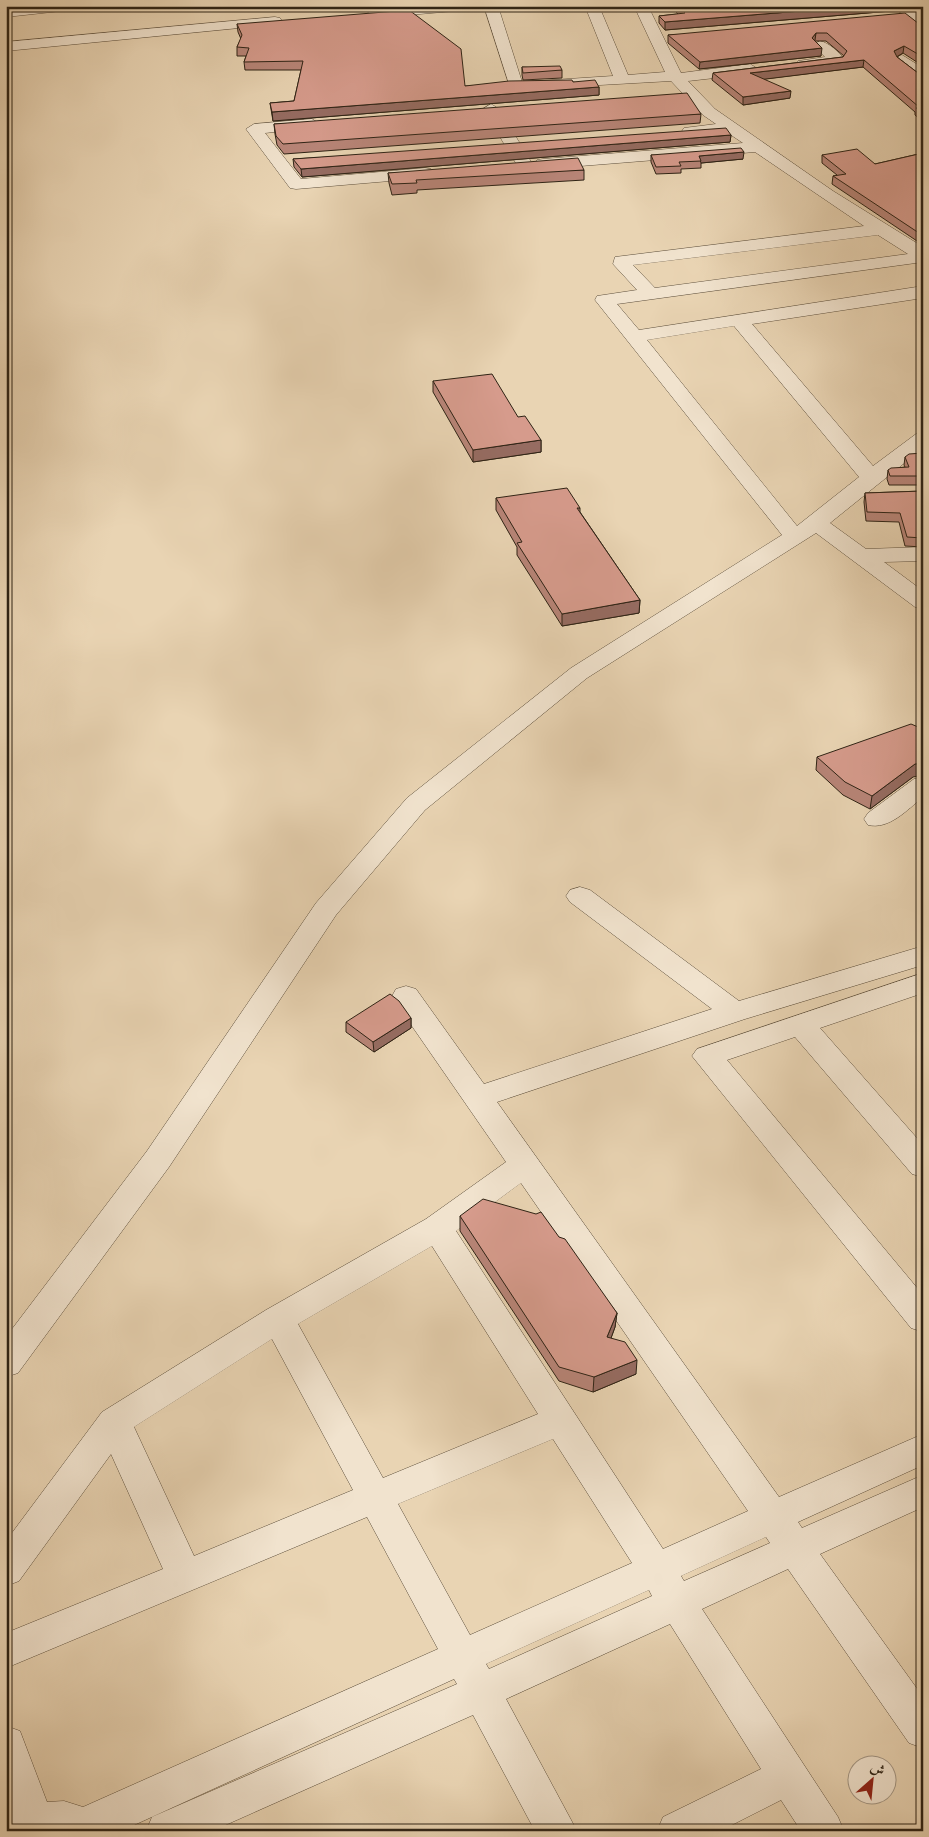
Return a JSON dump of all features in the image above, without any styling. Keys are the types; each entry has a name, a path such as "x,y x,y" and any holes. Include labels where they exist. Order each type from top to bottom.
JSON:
{"street":[{"path":"6,13 70,6"},
{"path":"355,15 466,6"},
{"path":"491,6 516,87 676,77 762,68"},
{"path":"592,6 622,80"},
{"path":"641,6 676,77 709,112 758,147 923,256"},
{"path":"899,12 923,22"},
{"path":"6,47 285,21"},
{"path":"657,37 676,35"},
{"path":"790,65 837,60 820,45"},
{"path":"902,60 923,76"},
{"path":"673,96 692,95"},
{"path":"471,111 510,108"},
{"path":"491,110 525,166"},
{"path":"323,124 254,129 296,184 445,172"},
{"path":"674,132 731,128"},
{"path":"492,145 531,142"},
{"path":"505,167 758,147"},
{"path":"280,161 299,160"},
{"path":"651,294 622,264 621,260 880,229"},
{"path":"795,537 604,300 923,256"},
{"path":"634,336 923,292"},
{"path":"739,320 879,485"},
{"path":"8,1360 158,1159 326,908 416,804 579,673 795,537 817,522 850,494 879,485 923,438"},
{"path":"817,522 923,602"},
{"path":"861,556 923,554"},
{"path":"877,819 923,785"},
{"path":"580,896 735,1012"},
{"path":"476,1098 735,1012 923,955"},
{"path":"923,983 707,1056 923,1319"},
{"path":"406,996 476,1098 923,1730"},
{"path":"800,1024 923,1166"},
{"path":"6,1570 114,1422 278,1319 437,1228 524,1165"},
{"path":"437,1228 824,1831"},
{"path":"278,1319 557,1831"},
{"path":"6,1651 561,1420"},
{"path":"114,1422 185,1577"},
{"path":"6,1744 31,1827 60,1820 84,1829 656,1568 923,1449"},
{"path":"166,1831 482,1692 923,1490"},
{"path":"677,1831 788,1776"}],"building":[{"path":"678,6 863,6 665,22 659,16 685,13"},
{"path":"409,10 461,49 465,86 509,81 572,80 573,82 595,80 599,87 272,112 270,103 294,101 303,61 244,62 249,48 237,47 242,35 237,24"},
{"path":"905,13 923,27 923,57 904,46 894,51 897,57 918,73 923,74 923,114 916,108 919,107 864,60 750,73 791,91 743,97 713,73 843,57 847,51 827,33 816,33 812,38 822,48 700,62 668,35"},
{"path":"560,66 562,70 523,73 522,67"},
{"path":"687,93 701,114 283,144 276,136 274,124"},
{"path":"726,128 731,135 301,169 293,159"},
{"path":"741,148 744,152 699,156 701,161 679,162 681,166 656,167 651,155"},
{"path":"857,149 875,164 923,153 923,235 833,176 846,174 822,155"},
{"path":"578,158 584,170 416,180 417,183 392,184 388,173"},
{"path":"492,374 518,417 525,416 541,440 473,450 433,381"},
{"path":"923,453 923,476 890,476 888,470 891,468 909,467 905,457 909,454"},
{"path":"567,488 580,508 577,508 640,600 562,614 517,543 522,542 496,498"},
{"path":"923,491 923,538 907,537 900,513 867,512 865,493"},
{"path":"911,724 923,729 923,763 915,764 872,796 845,782 817,757"},
{"path":"390,994 399,1001 411,1018 373,1042 346,1022"},
{"path":"483,1199 536,1214 541,1212 559,1237 565,1239 617,1313 607,1337 625,1342 637,1360 594,1377 559,1367 460,1216"}]}
